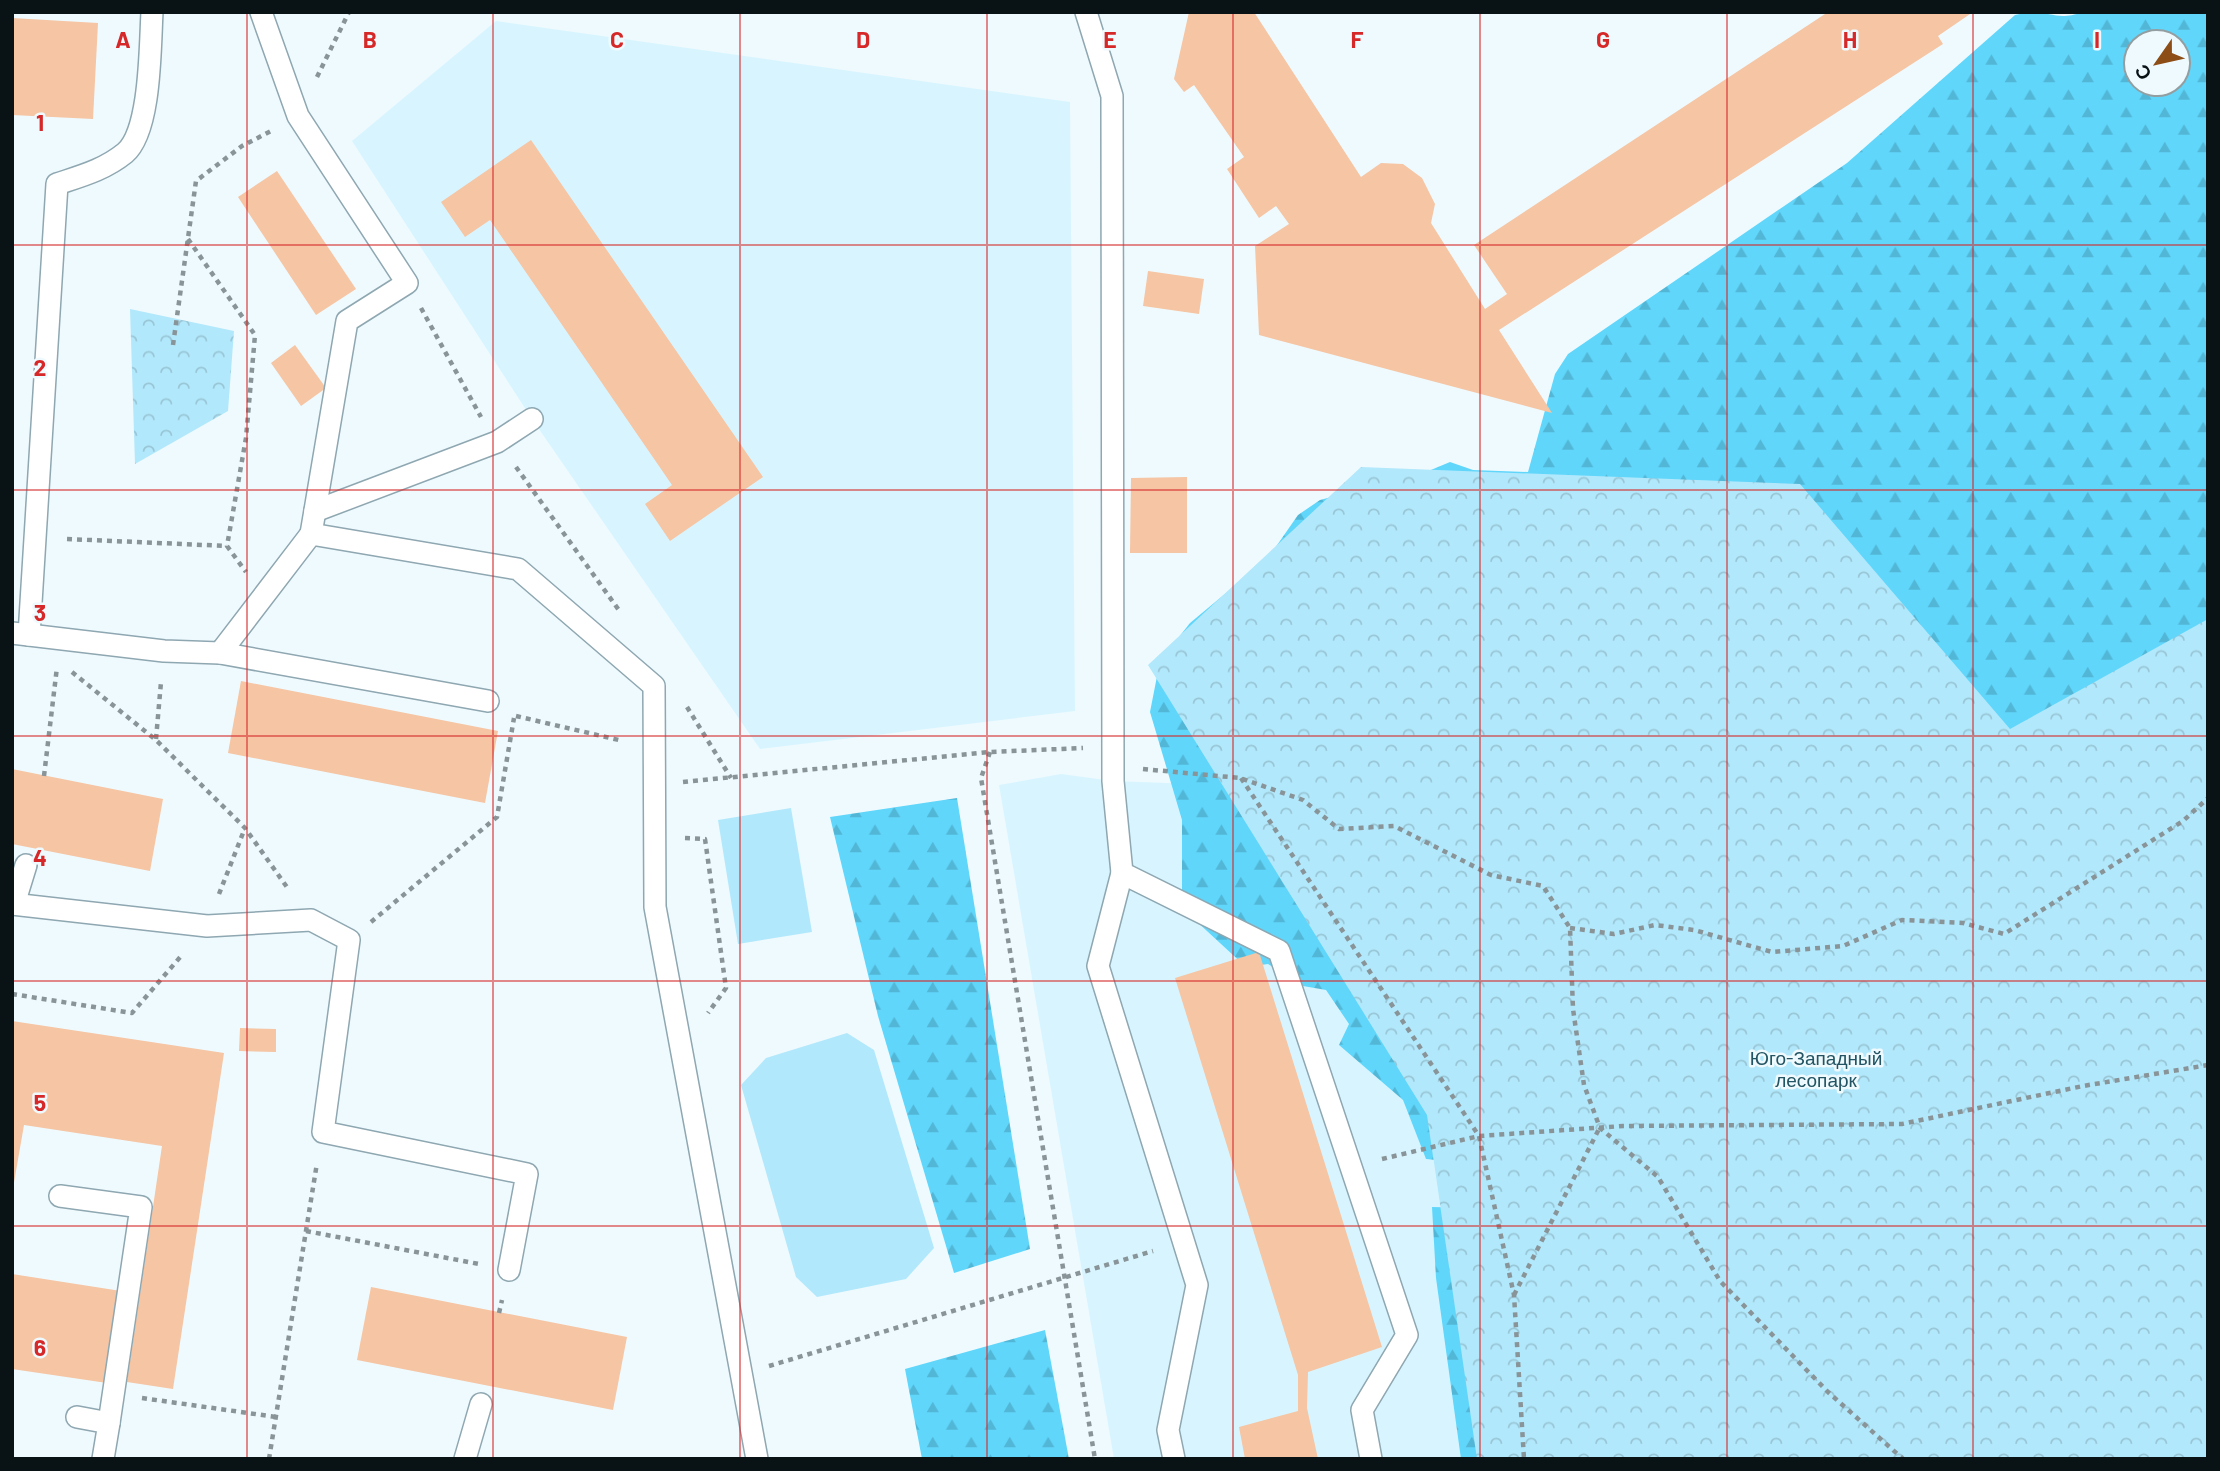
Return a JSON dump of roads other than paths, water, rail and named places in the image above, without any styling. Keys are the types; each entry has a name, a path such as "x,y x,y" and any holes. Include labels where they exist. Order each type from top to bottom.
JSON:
{"lane":[{"path":"152,12 147,103 128,151 97,171 57,184 34,537 20,634 164,651 220,653 488,701"},
{"path":"220,653 311,534 347,321 407,283 298,116 261,12"},
{"path":"1086,12 1112,96 1113,781 1122,873 1098,965 1197,1285 1168,1430 1174,1459"},
{"path":"315,511 498,442 533,419"},
{"path":"311,534 518,569 654,686 654,907 757,1459"},
{"path":"26,865 13,904 207,926 311,920 349,940 323,1132 527,1174 509,1270"},
{"path":"1122,873 1279,951 1407,1335 1362,1410 1371,1459"},
{"path":"61,1196 141,1207 103,1459"},
{"path":"465,1459 481,1404"},
{"path":"77,1417 109,1423"}],"park label":[{"name":"Юго-Западный лесопарк","path":"1816,1069"}]}
